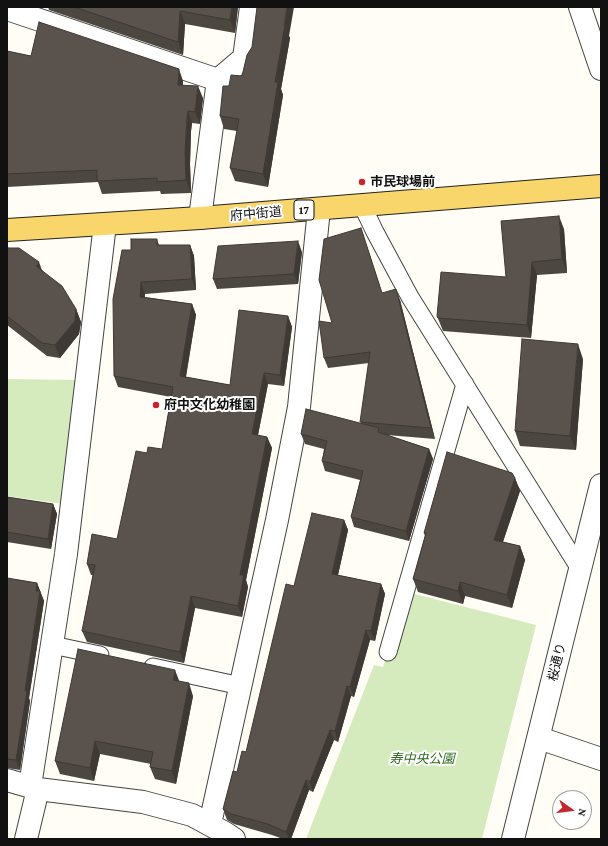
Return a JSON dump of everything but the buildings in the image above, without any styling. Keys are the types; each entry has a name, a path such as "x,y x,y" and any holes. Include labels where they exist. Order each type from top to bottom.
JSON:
{"main road":[{"name":"府中街道","path":"7,230 200,218 584,186 601,186"}],"street":[{"path":"200,218 218,80 244,58 251,7"},
{"path":"580,7 601,69"},
{"path":"7,9 218,80"},
{"path":"210,824 277,520 299,407 319,209"},
{"path":"26,839 52,645 67,547 105,224"},
{"name":"桜通り","path":"513,839 601,485"},
{"path":"539,738 601,759"},
{"path":"7,780 34,787 143,802 192,815 234,839"}],"lane":[{"path":"362,205 410,297 580,569"},
{"path":"388,652 465,384"},
{"path":"52,645 112,658"},
{"path":"135,663 241,686"}],"green space":[{"path":"7,379 76,380 63,504 7,496"},
{"name":"寿中央公園","path":"407,592 536,625 482,839 306,839 374,665 383,667"}],"place":[{"name":"市民球場前","path":"362,182"},
{"name":"府中文化幼稚園","path":"156,405"}]}
